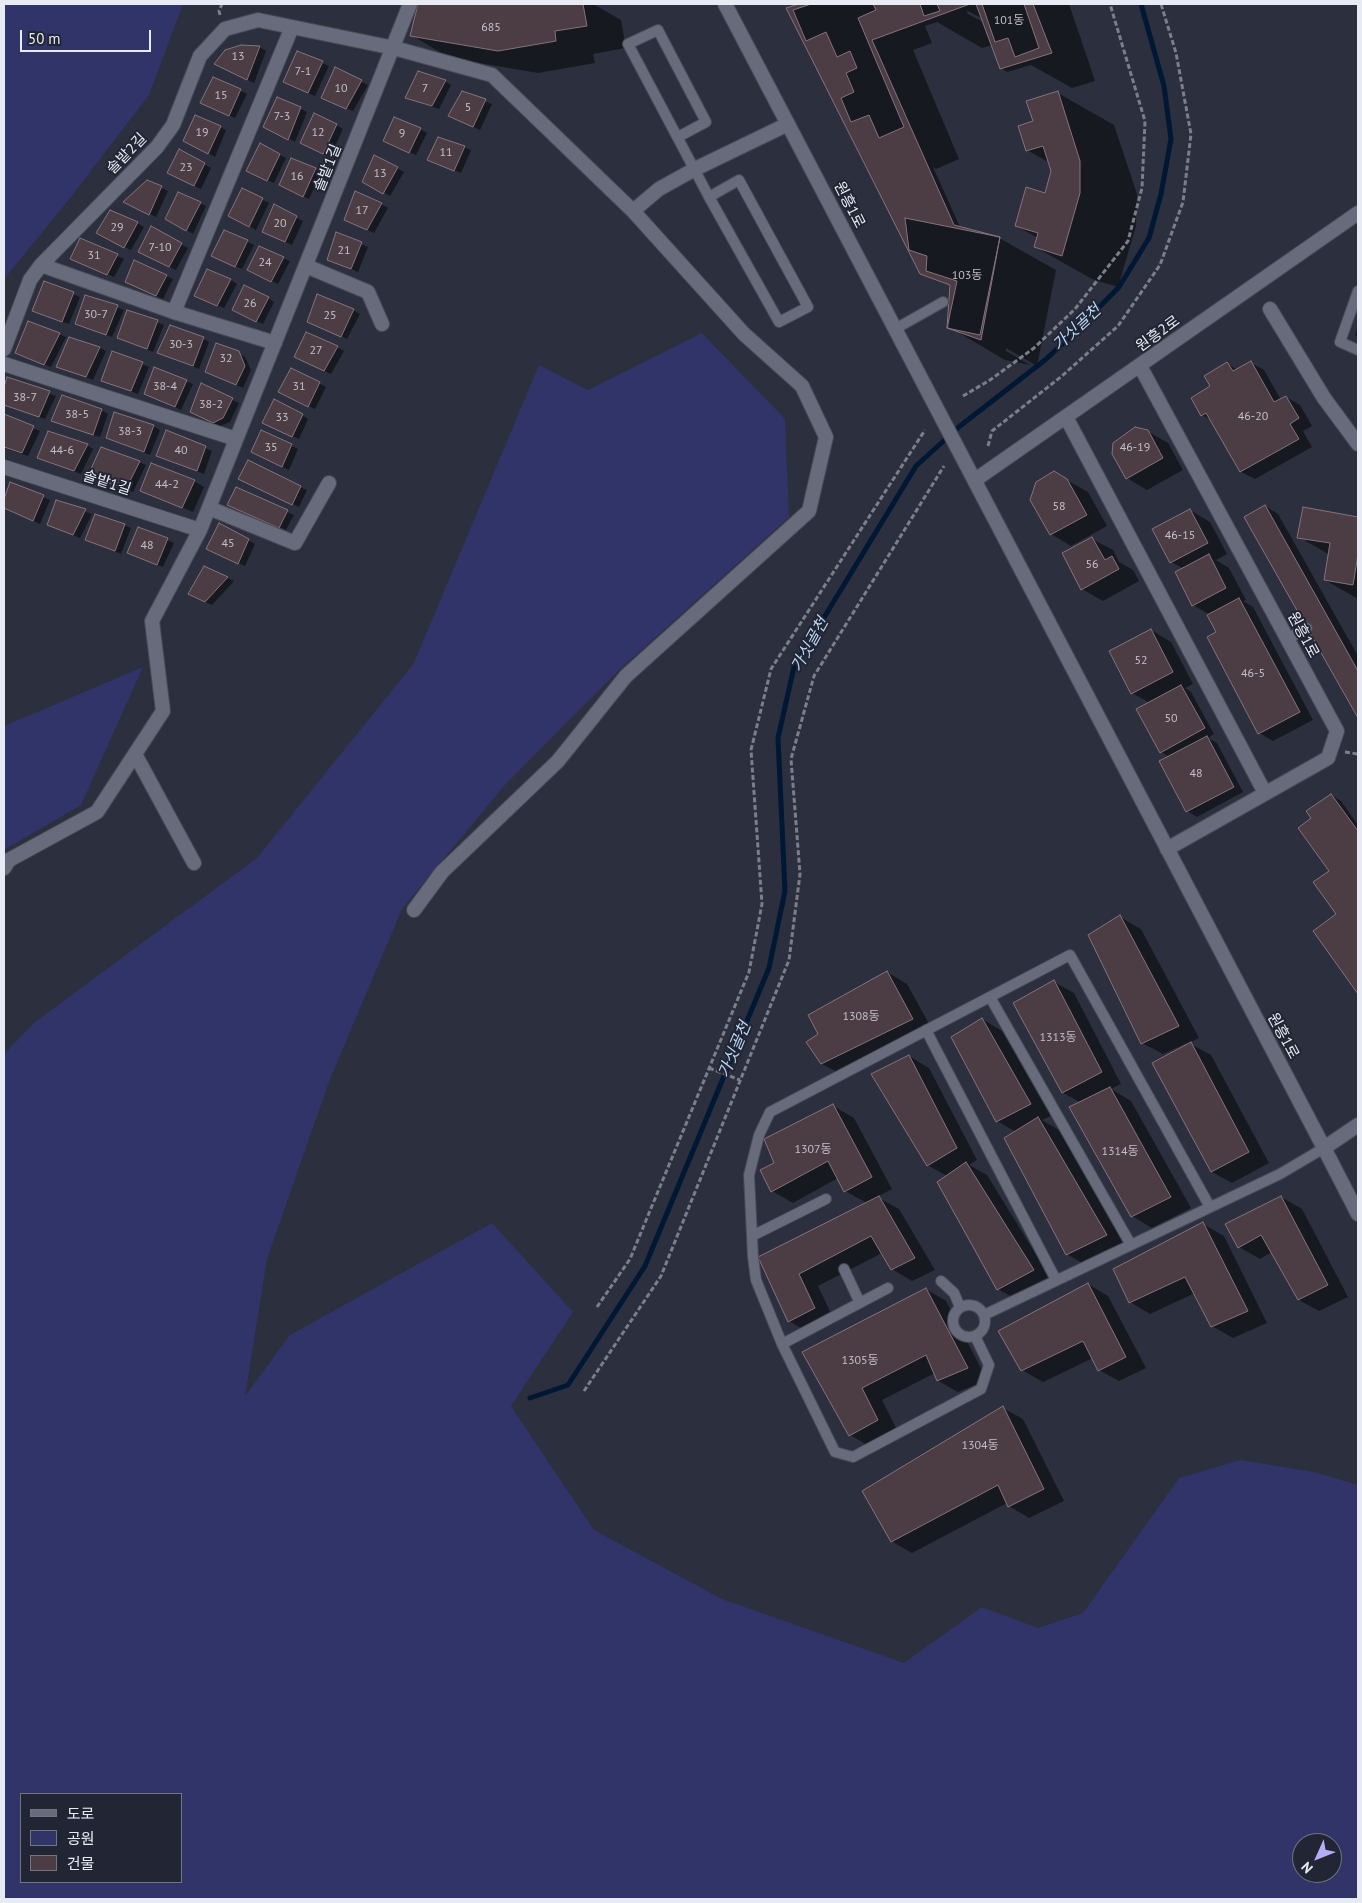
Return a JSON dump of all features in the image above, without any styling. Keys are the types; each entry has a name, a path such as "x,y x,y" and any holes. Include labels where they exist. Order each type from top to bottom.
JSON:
{"street":[{"name":"솔밭1길","path":"4,868 9,860 97,812 164,711 152,621 200,530 410,4"},
{"name":"원흥1로","path":"725,4 957,448 976,480 1358,1214"},
{"name":"솔밭2길","path":"4,349 30,280 41,265 157,147 173,125 200,56 225,29 258,20 394,48 492,75 633,211 744,334 802,386 826,437 810,511 626,676 558,761 442,872 414,910"},
{"path":"174,312 292,27"},
{"path":"633,211 659,189 695,169 788,124"},
{"name":"원흥2로","path":"976,480 1358,213"},
{"path":"41,265 174,312 275,343"},
{"path":"306,266 368,292 382,324"},
{"path":"1270,309 1324,398 1358,444"},
{"path":"4,364 236,439"},
{"name":"원흥1로","path":"1140,366 1337,731 1328,758 1167,849"},
{"path":"1066,417 1265,793"},
{"name":"솔밭1길","path":"4,467 200,530"},
{"path":"209,508 295,543 329,483"},
{"path":"135,754 194,863"},
{"path":"1324,1148 1358,1125"}],"lane":[{"path":"678,137 706,122 658,30 628,44 709,197 779,322 808,307 739,180 709,197"},
{"path":"1358,291 1340,342 1358,350"},
{"path":"895,329 943,302"},
{"path":"1287,639 1307,628"},
{"path":"975,1336 989,1365 981,1390 853,1457 835,1452 782,1344 756,1280 750,1175 759,1135 770,1112 1070,955 1210,1208"},
{"path":"990,997 1131,1245"},
{"path":"926,1030 1056,1280"},
{"path":"984,1315 1280,1174 1324,1148"},
{"path":"752,1236 826,1198"},
{"path":"844,1269 860,1303"},
{"path":"942,1281 954,1293 960,1307"},
{"path":"782,1344 888,1288"},
{"path":"960,1307 976,1307 984,1315 983,1330 975,1336 964,1337 956,1331 953,1321 960,1307"}],"path":[{"path":"963,396 990,380 1034,348 1075,309 1128,241 1142,188 1145,121 1110,4"},
{"path":"988,446 992,431 1062,376 1118,326 1160,264 1183,202 1191,134 1176,53 1161,4"},
{"path":"597,1307 630,1259 749,972 762,904 751,750 771,668 925,430"},
{"path":"584,1391 661,1276 789,960 800,874 791,759 814,676 944,466"},
{"path":"1342,751 1358,754"},
{"path":"709,1068 740,1080"}],"green space":[{"path":"4,4 183,4 149,95 67,202 4,279"},
{"path":"702,333 785,419 789,517 618,671 504,786 402,909 330,1079 267,1259 245,1396 290,1335 492,1223 573,1312 511,1406 594,1530 722,1599 904,1663 982,1607 1038,1628 1083,1613 1179,1478 1241,1460 1314,1472 1358,1485 1358,1899 4,1899 4,1054 35,1022 257,858 414,663 539,365 588,390"},
{"path":"143,667 81,805 4,850 4,726"}],"building":[{"path":"418,4 583,4 587,26 555,31 556,41 498,51 410,36"},
{"path":"799,4 970,4 872,40 954,225 1000,237 981,340 947,328 950,285 920,274 786,8"},
{"path":"811,4 873,4 876,10 858,18 904,127 879,138 869,115 851,122 841,98 854,92 846,73 857,68 850,51 837,57 826,32 806,41 793,10"},
{"path":"920,4 937,4 940,11 924,16"},
{"path":"976,4 1033,4 1052,53 1000,69"},
{"path":"982,4 1024,4 1039,48 1015,57 1008,38 995,42"},
{"path":"241,45 260,46 247,80 214,64 225,50"},
{"path":"297,51 323,61 308,93 283,82"},
{"path":"335,67 362,80 346,109 321,98"},
{"path":"418,71 446,80 432,106 405,98"},
{"path":"213,77 241,89 229,116 200,103"},
{"path":"462,91 486,99 473,127 448,116"},
{"path":"1058,91 1080,161 1080,193 1062,256 1034,247 1038,233 1015,226 1026,187 1045,193 1051,171 1043,146 1026,151 1018,126 1033,121 1026,101"},
{"path":"277,97 301,107 288,140 263,127"},
{"path":"314,113 337,124 323,154 300,143"},
{"path":"195,115 221,126 208,154 183,141"},
{"path":"394,117 421,128 409,153 383,141"},
{"path":"438,137 465,146 454,171 427,160"},
{"path":"260,143 280,154 267,181 246,171"},
{"path":"179,149 205,163 194,186 167,173"},
{"path":"374,155 398,167 383,194 362,182"},
{"path":"291,158 316,168 303,197 279,185"},
{"path":"147,180 162,186 149,215 123,202"},
{"path":"242,188 263,198 249,227 228,216"},
{"path":"355,191 382,203 367,230 344,220"},
{"path":"178,192 201,202 186,231 165,219"},
{"path":"274,204 297,216 285,242 262,232"},
{"path":"110,210 138,222 124,248 96,233"},
{"path":"905,218 1000,237 980,335 947,328 957,281 926,271 927,256 909,250"},
{"path":"151,226 182,243 169,267 138,252"},
{"path":"224,230 248,240 235,267 211,256"},
{"path":"336,232 362,242 351,269 327,260"},
{"path":"80,238 118,254 107,275 70,259"},
{"path":"259,246 284,257 271,282 247,270"},
{"path":"134,260 167,275 156,296 125,282"},
{"path":"207,269 231,279 217,306 194,296"},
{"path":"44,281 74,292 62,322 32,311"},
{"path":"244,285 269,297 256,322 232,310"},
{"path":"317,294 354,309 341,337 307,322"},
{"path":"85,295 118,305 106,335 75,324"},
{"path":"127,310 158,320 147,349 117,338"},
{"path":"28,321 60,333 44,365 15,353"},
{"path":"170,325 204,337 193,366 157,353"},
{"path":"306,332 338,346 324,371 294,357"},
{"path":"69,337 100,347 86,377 56,367"},
{"path":"216,343 239,351 245,366 236,385 205,372"},
{"path":"112,351 143,362 131,391 101,381"},
{"path":"1251,361 1274,402 1286,396 1299,418 1290,424 1299,439 1240,472 1206,413 1201,416 1191,398 1210,386 1204,376 1227,362 1233,371"},
{"path":"154,367 187,380 175,407 144,394"},
{"path":"291,368 320,382 308,407 278,392"},
{"path":"7,377 50,391 39,417 4,405 4,387"},
{"path":"201,383 233,398 223,418 213,423 190,412"},
{"path":"62,395 102,409 93,435 51,421"},
{"path":"274,399 303,414 292,437 262,423"},
{"path":"114,412 154,425 144,452 106,438"},
{"path":"4,414 34,426 22,453 4,447"},
{"path":"1135,427 1148,430 1163,458 1126,479 1112,454 1113,443"},
{"path":"166,430 206,446 197,471 156,456"},
{"path":"261,430 292,444 282,467 251,452"},
{"path":"48,431 88,444 74,471 37,458"},
{"path":"101,447 140,461 126,489 88,475"},
{"path":"248,460 301,486 292,505 238,479"},
{"path":"151,463 195,480 182,508 140,491"},
{"path":"1054,471 1067,479 1087,515 1050,535 1030,500 1036,482"},
{"path":"10,482 44,495 33,521 4,508 4,499"},
{"path":"236,487 288,510 279,528 227,505"},
{"path":"56,500 86,509 73,535 47,525"},
{"path":"1265,505 1358,671 1358,718 1244,517"},
{"path":"1303,507 1358,517 1358,554 1353,585 1324,580 1330,543 1297,538"},
{"path":"1190,509 1208,543 1170,563 1152,529"},
{"path":"95,514 125,524 115,551 85,540"},
{"path":"219,523 249,539 238,564 206,549"},
{"path":"138,527 168,538 157,565 127,553"},
{"path":"1092,537 1105,560 1112,556 1119,569 1081,590 1062,553"},
{"path":"1209,554 1226,588 1192,606 1175,572"},
{"path":"204,566 228,577 205,602 188,594"},
{"path":"1239,598 1300,712 1258,734 1207,637 1216,632 1207,615"},
{"path":"1151,629 1173,672 1131,694 1109,651"},
{"path":"1181,685 1205,728 1160,753 1136,709"},
{"path":"1207,736 1234,787 1186,812 1159,761"},
{"path":"1331,794 1358,831 1358,994 1313,931 1336,914 1313,882 1329,871 1298,828 1311,818 1306,811"},
{"path":"1120,915 1179,1026 1141,1044 1088,935"},
{"path":"887,971 913,1019 821,1064 806,1042 818,1034 808,1015"},
{"path":"1054,980 1102,1072 1062,1093 1013,1003"},
{"path":"982,1018 1031,1104 996,1122 951,1037"},
{"path":"1191,1042 1249,1152 1211,1172 1152,1063"},
{"path":"909,1055 957,1148 927,1166 871,1074"},
{"path":"1110,1087 1171,1197 1131,1217 1069,1107"},
{"path":"833,1104 872,1177 844,1192 828,1161 771,1192 760,1170 774,1163 764,1139"},
{"path":"1038,1117 1107,1235 1066,1255 1004,1138"},
{"path":"966,1162 1034,1270 997,1290 937,1182"},
{"path":"879,1196 915,1258 891,1270 871,1236 799,1274 815,1308 788,1322 758,1257"},
{"path":"1281,1196 1328,1285 1298,1300 1261,1235 1238,1248 1225,1224"},
{"path":"1203,1222 1248,1311 1211,1327 1185,1277 1129,1303 1113,1269"},
{"path":"1088,1283 1126,1357 1098,1371 1083,1341 1021,1371 998,1331"},
{"path":"926,1288 968,1368 937,1381 926,1355 862,1388 878,1420 849,1436 802,1352"},
{"path":"1003,1406 1044,1489 1008,1507 998,1485 891,1542 862,1491"}],"waterway":[{"name":"가싯골천","path":"530,1398 568,1385 645,1266 769,968 785,891 778,738 794,667 916,466 960,426 1045,360 1070,337 1119,287 1149,238 1161,194 1171,139 1164,86 1141,4"}]}
